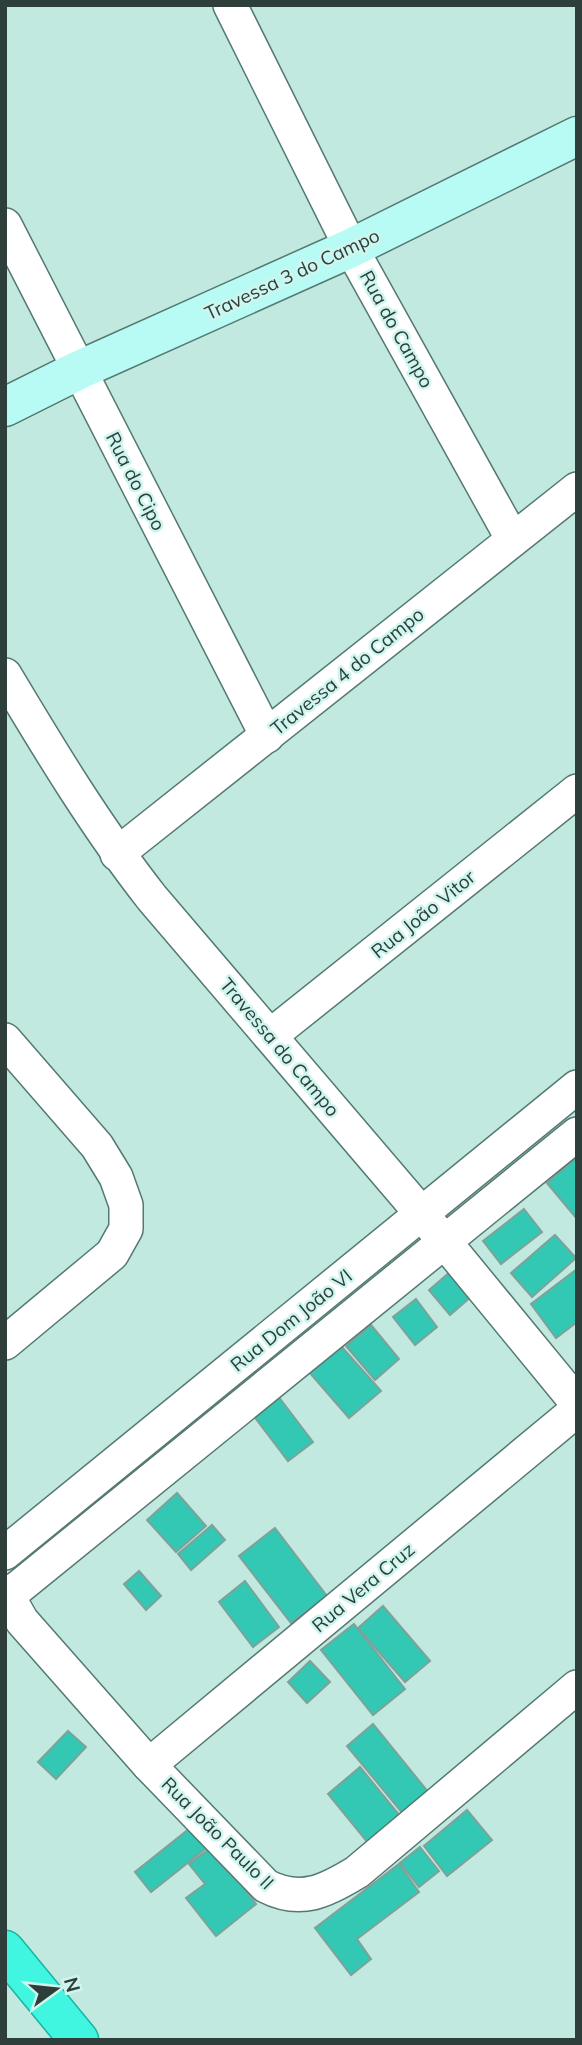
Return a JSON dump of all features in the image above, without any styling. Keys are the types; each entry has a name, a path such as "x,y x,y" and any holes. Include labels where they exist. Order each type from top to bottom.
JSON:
{"highway":[{"path":"5,1950 79,2040"}],"main road":[{"name":"Travessa 3 do Campo","path":"5,407 79,370 351,248 577,136"}],"street":[{"name":"Rua do Campo","path":"230,5 351,248 512,538"},
{"name":"Rua do Cipo","path":"5,225 267,736"},
{"name":"Travessa 4 do Campo","path":"117,854 577,489"},
{"name":"Travessa do Campo","path":"5,675 68,780 117,854 421,1213 577,1403"},
{"name":"Rua João Vitor","path":"270,1036 577,791"},
{"path":"5,1040 97,1146 116,1177 126,1205 126,1229 112,1254 5,1343"},
{"name":"Rua Dom João VI","path":"5,1553 577,1087"},
{"name":"Rua Dom João VI","path":"10,1601 577,1134"},
{"name":"Rua Vera Cruz","path":"149,1765 577,1410"},
{"name":"Rua João Paulo II","path":"10,1601 149,1765 266,1886 294,1896 323,1891 357,1872 577,1688"}],"building":[{"path":"577,1157 577,1219 547,1183"},
{"path":"524,1209 542,1232 501,1264 483,1241"},
{"path":"555,1235 576,1258 532,1297 511,1273"},
{"path":"577,1269 577,1322 556,1338 531,1304"},
{"path":"450,1272 472,1296 450,1315 429,1290"},
{"path":"416,1299 437,1327 415,1345 393,1317"},
{"path":"371,1325 399,1359 375,1380 346,1346"},
{"path":"341,1346 381,1391 349,1418 310,1373"},
{"path":"278,1396 313,1442 288,1461 253,1415"},
{"path":"177,1493 206,1526 176,1552 147,1520"},
{"path":"212,1525 225,1540 191,1570 178,1554"},
{"path":"275,1528 327,1596 291,1623 239,1556"},
{"path":"139,1571 161,1596 146,1610 124,1584"},
{"path":"245,1581 279,1627 253,1647 219,1602"},
{"path":"383,1606 430,1661 405,1682 358,1628"},
{"path":"354,1624 405,1689 373,1715 321,1650"},
{"path":"310,1661 330,1682 307,1703 288,1682"},
{"path":"373,1724 429,1793 404,1815 347,1746"},
{"path":"68,1731 86,1747 56,1779 38,1762"},
{"path":"360,1767 401,1817 369,1844 328,1794"},
{"path":"467,1810 492,1840 447,1876 424,1846"},
{"path":"194,1825 210,1845 151,1892 135,1872"},
{"path":"212,1847 256,1904 216,1936 186,1898 205,1884 189,1864"},
{"path":"420,1847 439,1871 419,1887 400,1863"},
{"path":"399,1864 419,1892 357,1939 371,1959 351,1975 315,1928"}]}
